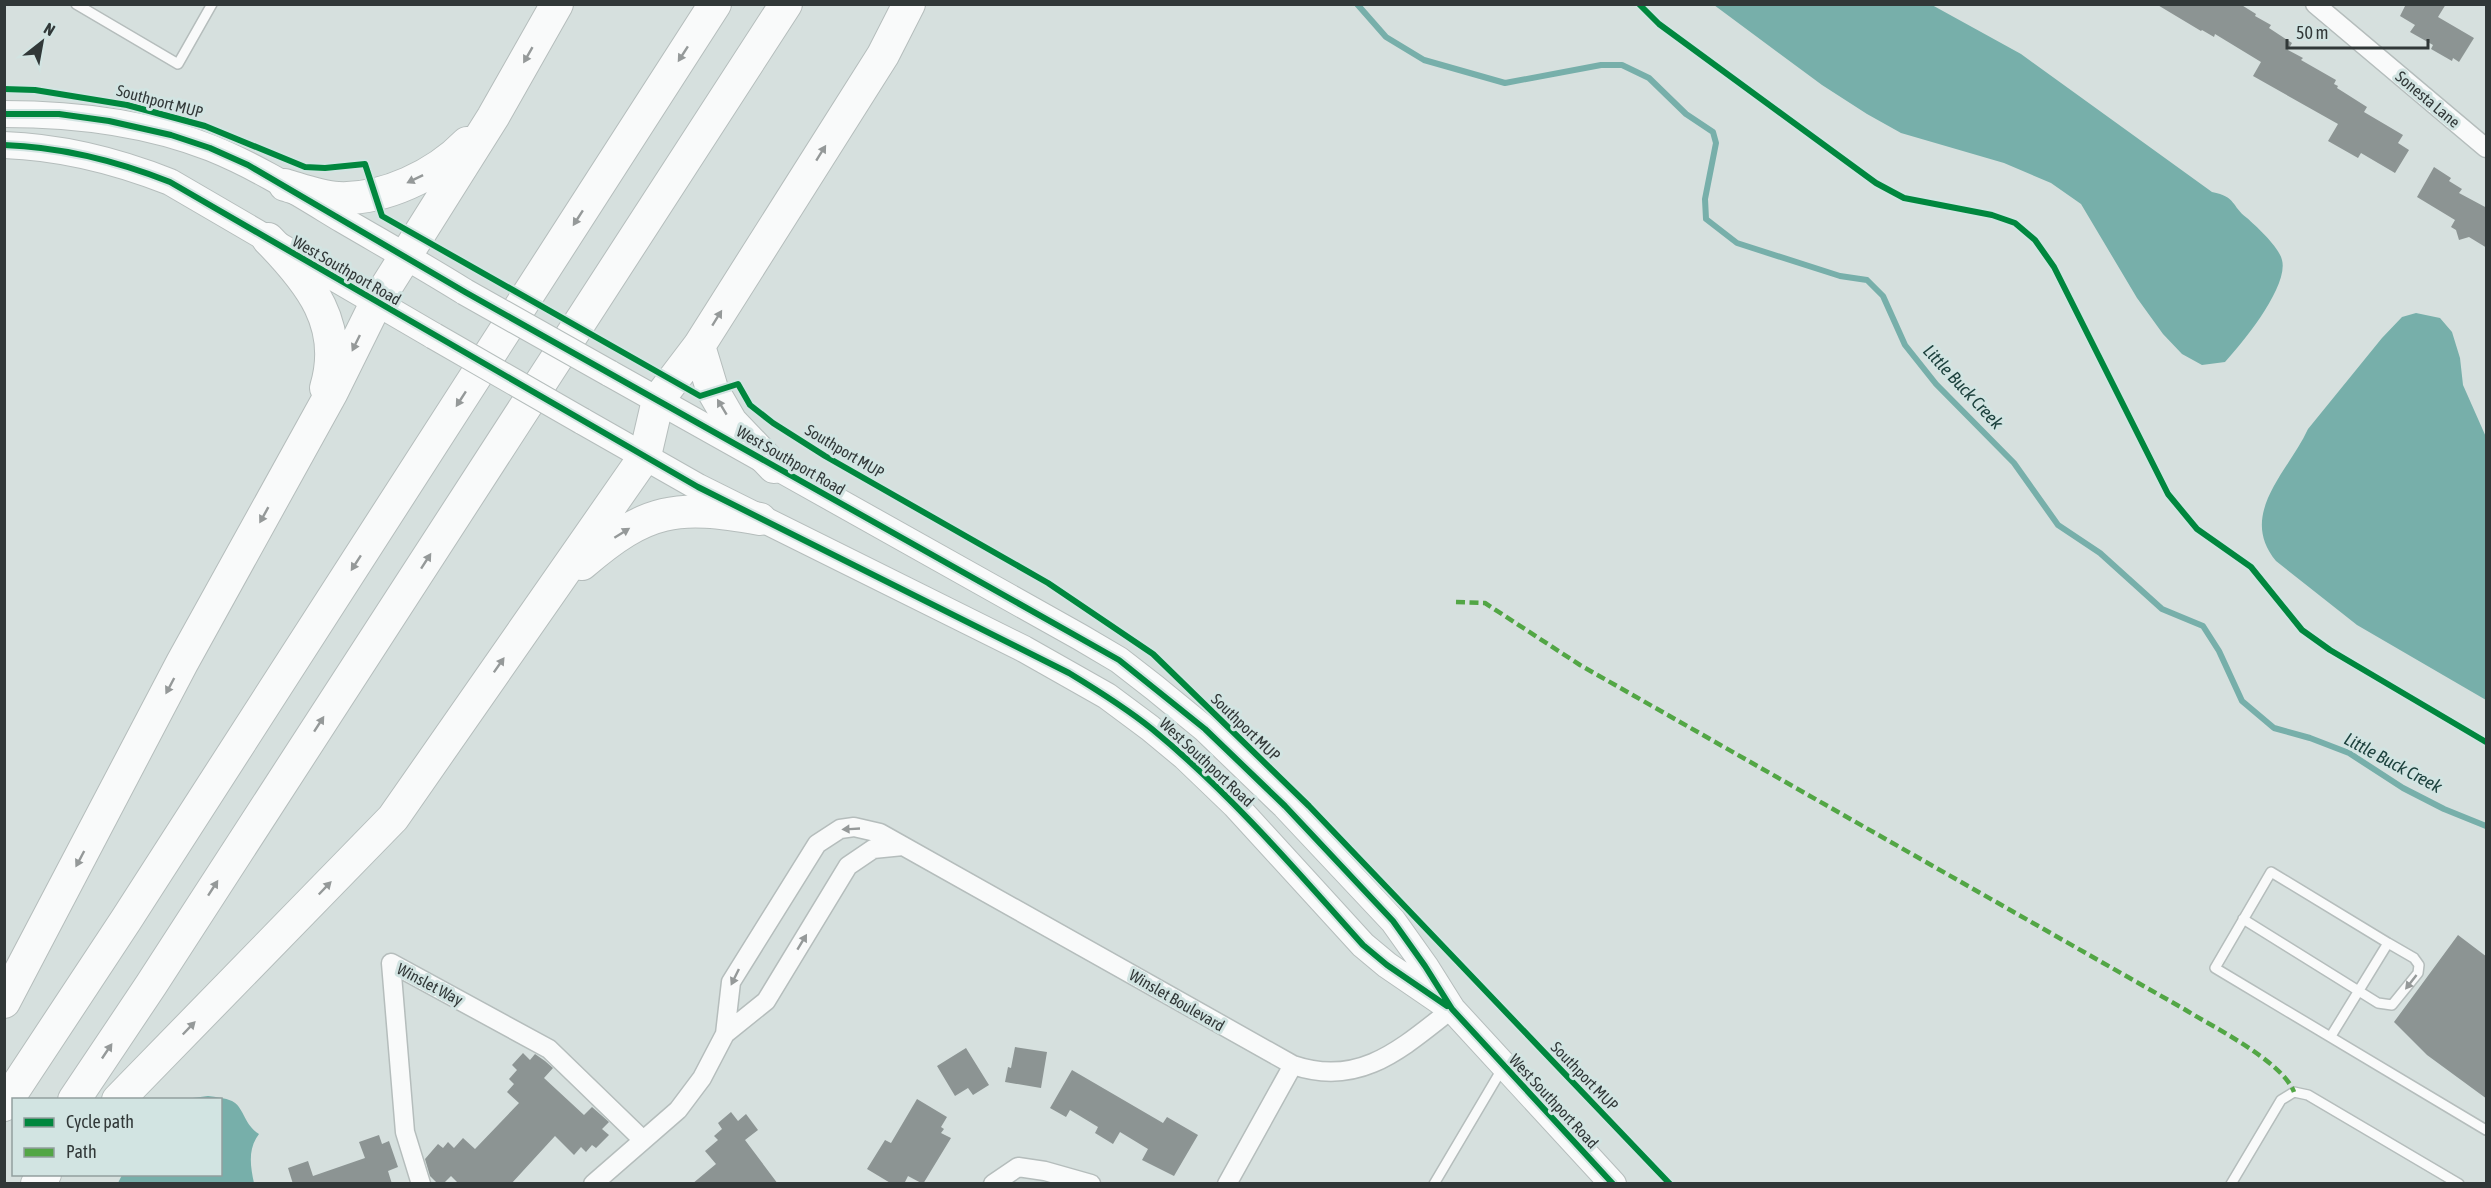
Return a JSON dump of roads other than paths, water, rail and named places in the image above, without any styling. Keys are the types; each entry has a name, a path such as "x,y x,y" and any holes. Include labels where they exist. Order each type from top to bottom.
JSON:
{"highway":[{"path":"4,1002 182,663 315,420 376,303 404,255 493,117 557,4"},
{"path":"4,1105 126,920 715,4"},
{"path":"75,1098 786,4"},
{"path":"120,1098 393,818 645,456 658,400 699,346 883,55 909,4"},
{"path":"285,184 316,195 339,198 386,190 439,167 493,117"},
{"path":"268,239 307,282 327,319 331,341 331,365 315,420"},
{"path":"699,346 712,389 731,422 774,467"},
{"path":"546,597 607,543 627,529 662,514 704,511 760,519"}],"main road":[{"name":"West Southport Road","path":"4,114 59,114 109,121 171,135 210,148 285,184 465,292 1119,660 1205,729 1285,806 1393,921 1425,966 1452,1010 1613,1184"},
{"name":"West Southport Road","path":"4,145 59,150 141,171 170,183 582,421 760,519 1024,649 1107,696 1185,757 1235,805 1364,945 1387,965 1452,1010"}],"street":[{"name":"Sonesta Lane","path":"2315,4 2487,148"},
{"name":"Winslet Boulevard","path":"593,1184 678,1110 702,1078 725,1034 731,982 817,844 840,830 854,827 880,833 906,846 1293,1065 1311,1072 1351,1071 1376,1063 1396,1052 1452,1010"},
{"name":"Winslet Boulevard","path":"725,1034 766,1001 848,866 873,849 906,846"},
{"name":"Winslet Way","path":"421,1184 405,1132 392,963 549,1049 643,1140"},
{"path":"1227,1184 1293,1065"},
{"path":"993,1184 1018,1167 1045,1171 1091,1184"}],"lane":[{"path":"76,4 177,64 212,4"},
{"path":"2243,919 2378,1003 2392,1005 2418,973 2419,965 2414,958 2271,872 2243,919 2215,968 2487,1130"},
{"path":"2331,1036 2388,943"},
{"path":"1434,1184 1504,1066"},
{"path":"2231,1184 2281,1100 2294,1092 2308,1095 2459,1184"}],"water":[{"path":"1714,5 1932,5 2021,54 2212,192 2230,199 2280,255 2282,271 2272,299 2253,328 2225,362 2202,365 2182,354 2163,334 2137,298 2081,204 2051,183 2004,163 1901,133 1822,85"},
{"path":"2416,313 2440,318 2452,332 2460,358 2463,385 2486,437 2486,700 2357,625 2276,561 2265,544 2262,526 2264,510 2270,493 2308,429 2382,338 2402,317"},
{"path":"208,1096 220,1098 193,1098"},
{"path":"222,1098 236,1104 250,1126 259,1134 255,1139 251,1157 254,1183 118,1183 122,1176 222,1176"}],"waterway":[{"name":"Little Buck Creek","path":"1357,4 1386,37 1424,60 1505,83 1601,65 1622,65 1649,78 1686,114 1713,132 1716,143 1705,199 1706,219 1737,243 1840,276 1867,280 1883,296 1905,345 1936,384 2014,463 2058,525 2100,553 2162,609 2203,626 2219,651 2242,701 2274,728 2310,738 2349,753 2403,788 2444,809 2486,826"}]}
